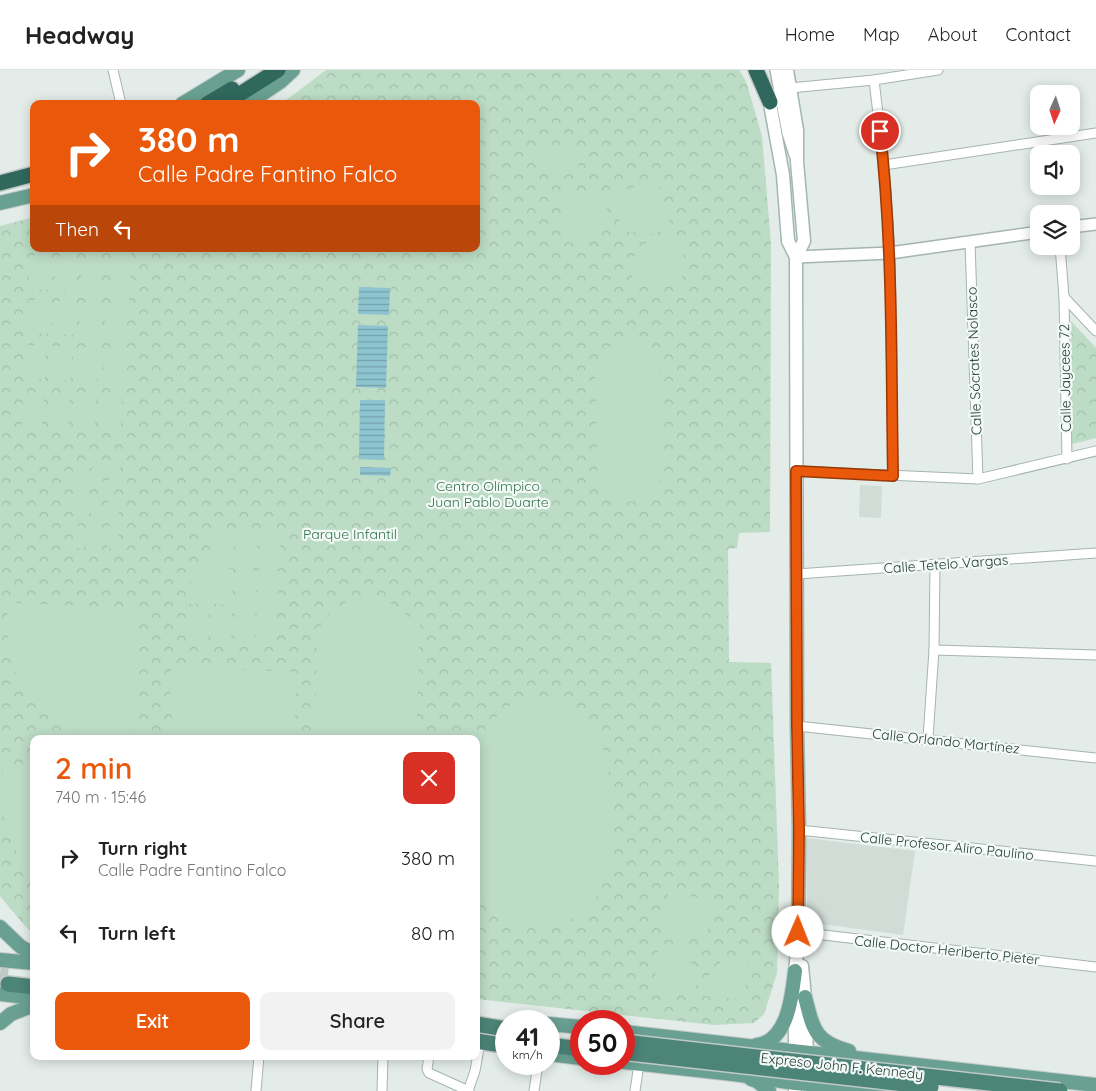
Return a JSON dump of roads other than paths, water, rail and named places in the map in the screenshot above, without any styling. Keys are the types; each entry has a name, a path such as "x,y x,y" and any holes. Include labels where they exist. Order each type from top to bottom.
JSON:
{"highway":[{"path":"214,100 248,80 259,70"},
{"path":"230,100 278,70"},
{"path":"756,70 770,102"},
{"path":"0,183 30,175"},
{"path":"3,201 30,187"},
{"path":"5,984 30,978"},
{"path":"5,984 30,987"},
{"path":"480,1024 495,1025"},
{"name":"Expreso John F. Kennedy","path":"635,1051 966,1091"},
{"name":"Expreso John F. Kennedy","path":"635,1051 1060,1091"}],"main road":[{"path":"189,100 238,70"},
{"path":"253,100 280,82 292,70"},
{"path":"748,1046 764,1044 773,1040 780,1031 790,999 798,937 796,257 788,241 783,175 763,70"},
{"path":"787,70 798,130 798,162 804,241 796,257"},
{"path":"0,176 30,167"},
{"path":"3,201 30,196"},
{"path":"0,927 21,947 30,952"},
{"path":"798,937 804,997 810,1022 823,1039 832,1046 881,1060"},
{"path":"0,960 30,964"},
{"path":"795,971 802,1087"},
{"path":"5,984 30,996"},
{"path":"800,1051 804,997"},
{"path":"0,1023 11,1014 30,1007"},
{"path":"706,1071 716,1066 764,1071 770,1068 773,1061 768,1052 720,1047 707,1041"},
{"path":"635,1049 707,1041 1096,1084"},
{"path":"635,1052 706,1071 802,1087 894,1091"},
{"path":"894,1091 891,1087 835,1079 831,1076 831,1070 832,1065 839,1061 887,1066 898,1062"},
{"path":"733,1074 757,1082 769,1091"}],"street":[{"path":"114,70 120,100"},
{"path":"776,70 788,133 798,162"},
{"path":"790,88 874,80 938,70"},
{"path":"874,80 884,165 890,253 893,476"},
{"path":"884,165 1096,132"},
{"path":"1080,226 1096,224"},
{"path":"796,257 890,253 1030,233"},
{"name":"Calle Sócrates Nolasco","path":"970,242 978,479"},
{"name":"Calle Jaycees 72","path":"1061,255 1064,297 1067,458"},
{"path":"1064,297 1096,331"},
{"path":"796,471 978,479 1096,451"},
{"name":"Calle Tetelo Vargas","path":"797,574 1096,554"},
{"path":"928,738 934,650 935,564"},
{"path":"934,650 1096,656"},
{"name":"Calle Orlando Martínez","path":"797,726 928,738 1096,758"},
{"name":"Calle Profesor Aliro Paulino","path":"799,830 1096,861"},
{"name":"Calle Doctor Heriberto Pieter","path":"798,937 1096,966"},
{"path":"428,1060 427,1069 429,1073 468,1091 474,1071 493,1044"},
{"path":"256,1091 259,1060"},
{"path":"382,1091 383,1060"},
{"path":"534,1091 536,1075"},
{"path":"632,1075 635,1091"}],"water":[{"path":"359,287 390,288 389,315 358,314"},
{"path":"358,325 388,326 386,388 356,387"},
{"path":"360,400 385,400 384,460 359,459"},
{"path":"360,467 391,468 390,476 360,475"}],"tunnel":[{"path":"0,973 8,974"}],"park label":[{"name":"Centro Olímpico Juan Pablo Duarte","path":"488,494"},
{"name":"Parque Infantil","path":"350,534"}]}
